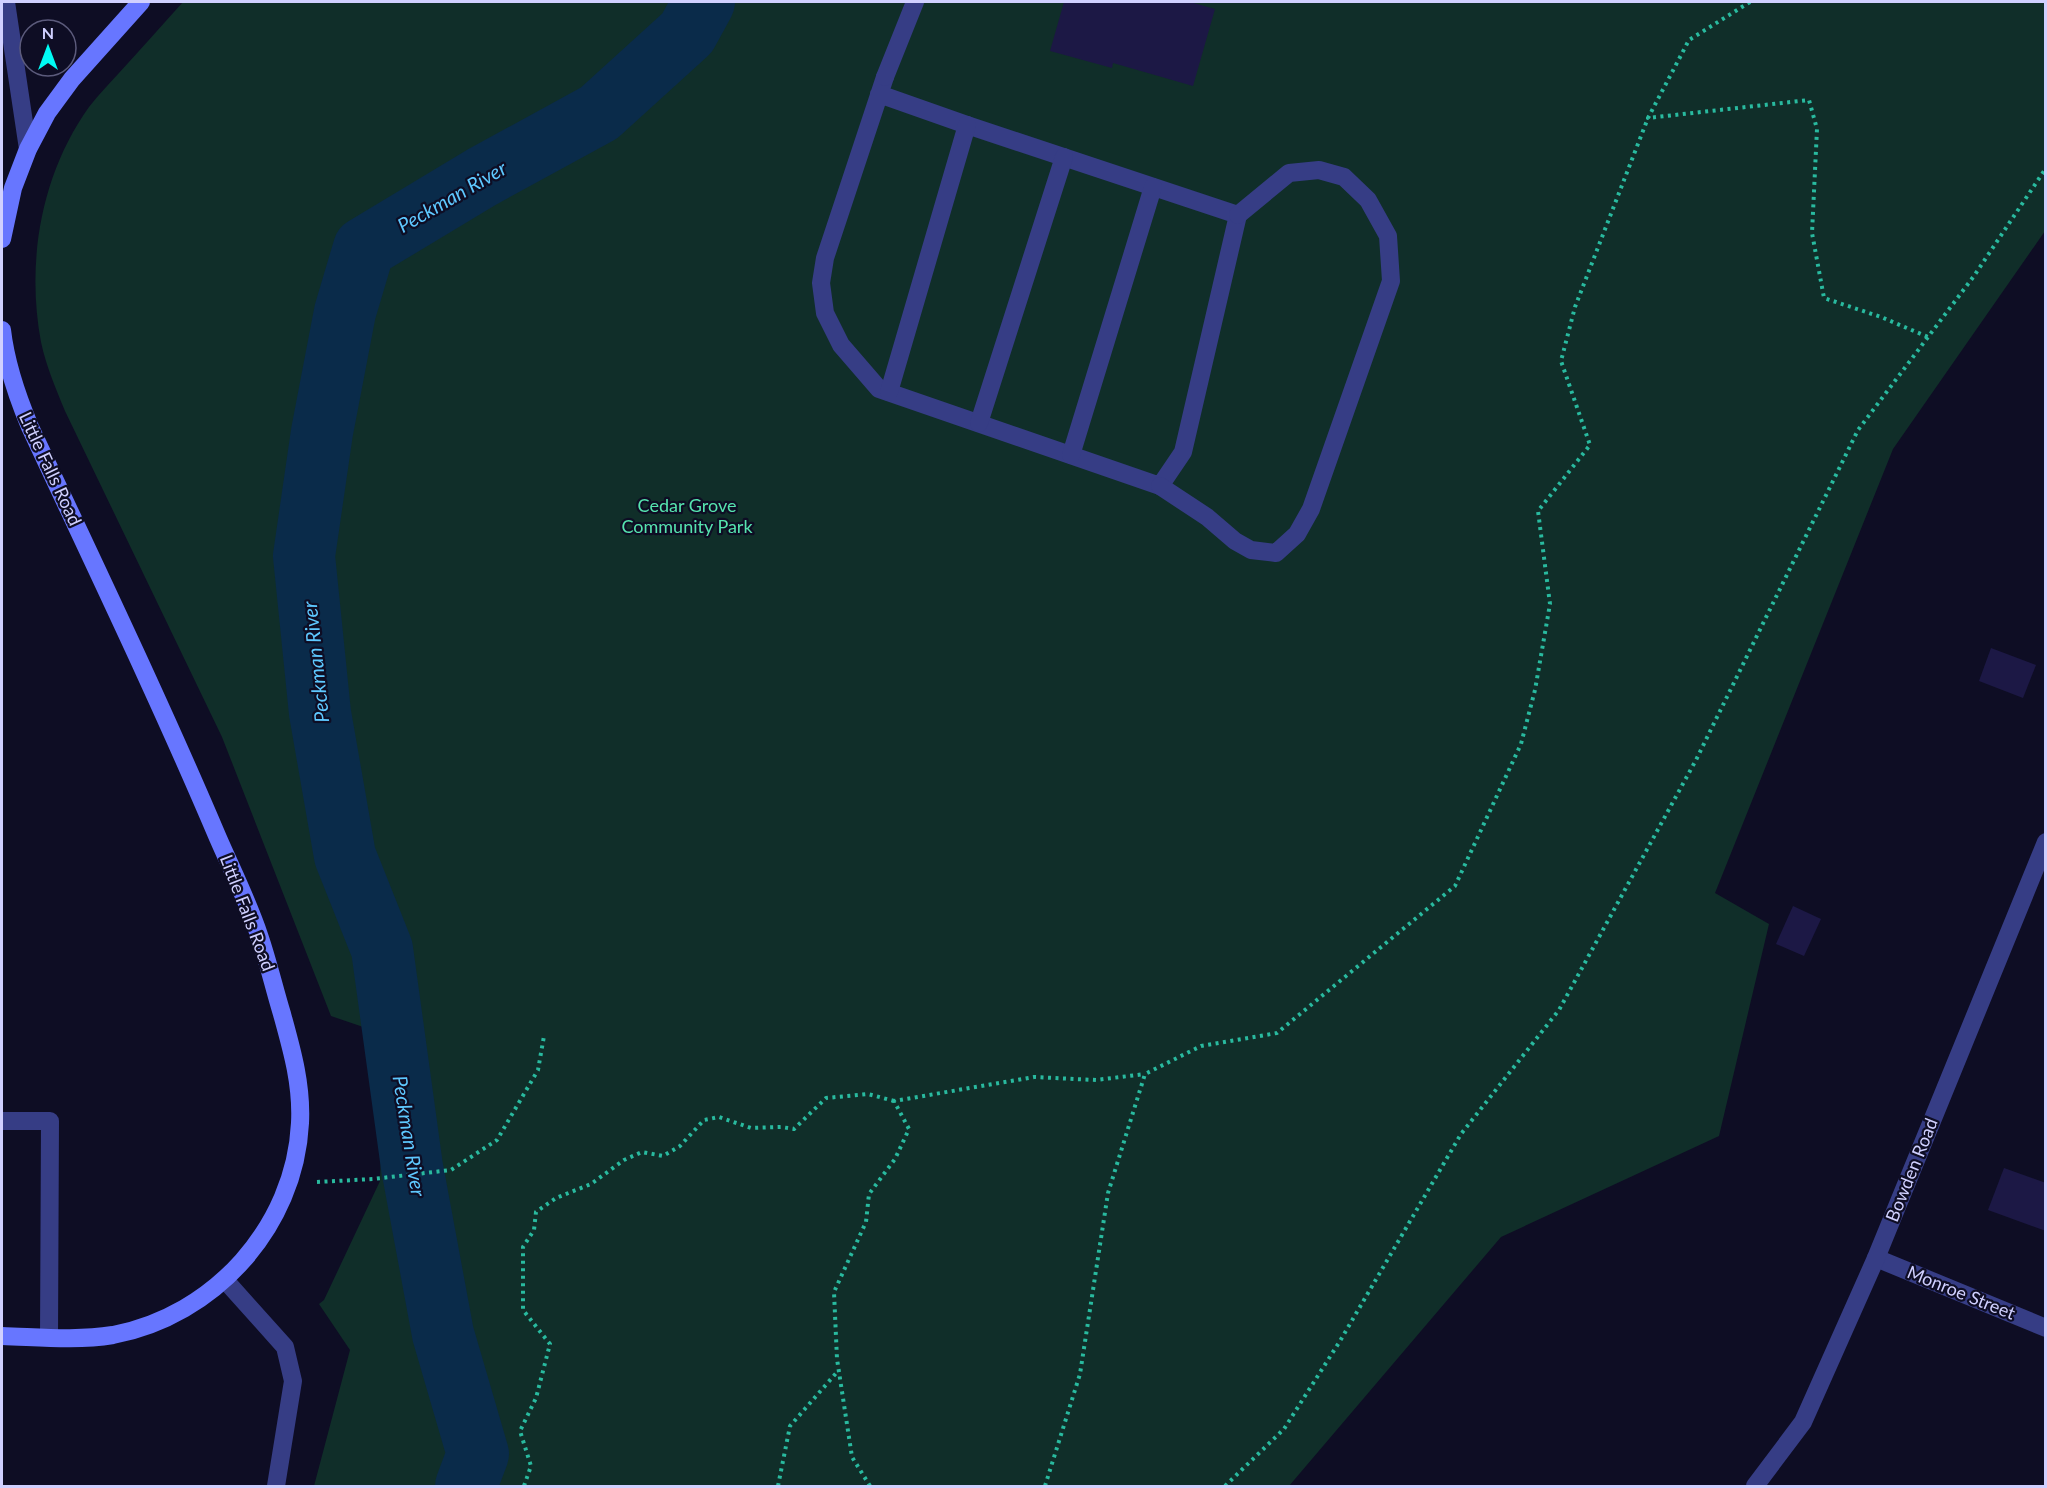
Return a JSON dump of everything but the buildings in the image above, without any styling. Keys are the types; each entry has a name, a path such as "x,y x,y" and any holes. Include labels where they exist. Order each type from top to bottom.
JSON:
{"street":[{"path":"6,2 28,149"},
{"path":"2,239 13,188 28,149 47,112 72,79 141,2"},
{"path":"915,2 882,85 825,258 821,284 825,313 841,345 879,389 1160,486 1207,517 1235,541 1251,550 1276,553 1297,534 1311,509 1391,281 1388,236 1368,200 1344,177 1319,170 1289,173 1238,215 1183,452 1160,486"},
{"path":"882,85 967,125 1238,215"},
{"path":"889,392 967,125"},
{"path":"979,423 1064,157"},
{"path":"1071,455 1153,187"},
{"name":"Little Falls Road","path":"2,330 4,349 15,390 30,427 182,754 258,933 293,1053 299,1088 300,1123 296,1158 270,1224 250,1253 225,1280 201,1299 173,1315 144,1327 113,1335 92,1337 2,1336"},
{"name":"Bowden Road","path":"1755,1486 1803,1422 1876,1258 2046,842"},
{"path":"2,1121 50,1121 50,1337"},
{"name":"Monroe Street","path":"1876,1258 2046,1328"},
{"path":"225,1280 285,1347 293,1381 276,1486"}],"path":[{"path":"524,1486 531,1466 520,1431 536,1398 550,1344 523,1310 523,1247 534,1230 536,1212 556,1198 591,1184 624,1160 642,1152 663,1156 680,1146 704,1120 719,1117 752,1128 781,1127 794,1130 826,1098 868,1094 894,1101 1034,1077 1096,1080 1145,1074 1201,1046 1277,1033 1455,886 1521,744 1535,690 1550,604 1538,511 1590,445 1560,362 1575,307 1648,118 1689,40 1750,2"},
{"path":"1648,118 1809,100 1816,129 1812,233 1824,298 1881,317 1928,337"},
{"path":"1226,1486 1284,1429 1340,1341 1461,1134 1559,1010 1696,760 1857,430 1974,276 2046,168"},
{"path":"288,1183 373,1179 450,1170 497,1140 538,1070 544,1036"},
{"path":"1044,1486 1080,1374 1108,1193 1145,1074"},
{"path":"870,1486 852,1458 839,1371 834,1292 866,1222 869,1194 895,1159 909,1130 894,1101"},
{"path":"778,1486 790,1426 839,1371"}],"green space":[{"name":"Cedar Grove Community Park","path":"183,2 2045,2 2045,231 1893,449 1715,893 1769,924 1719,1136 1501,1237 1289,1486 314,1486 350,1350 319,1304 324,1300 380,1181 384,1077 372,1030 331,1016 222,737 65,411 46,360 37,312 35,281 41,220 59,161 92,103"}],"waterway":[{"name":"Peckman River","path":"466,1486 478,1454 443,1334 412,1167 382,949 345,856 320,713 304,556 322,432 345,312 364,248 482,177 599,113 687,33 704,2"}]}
